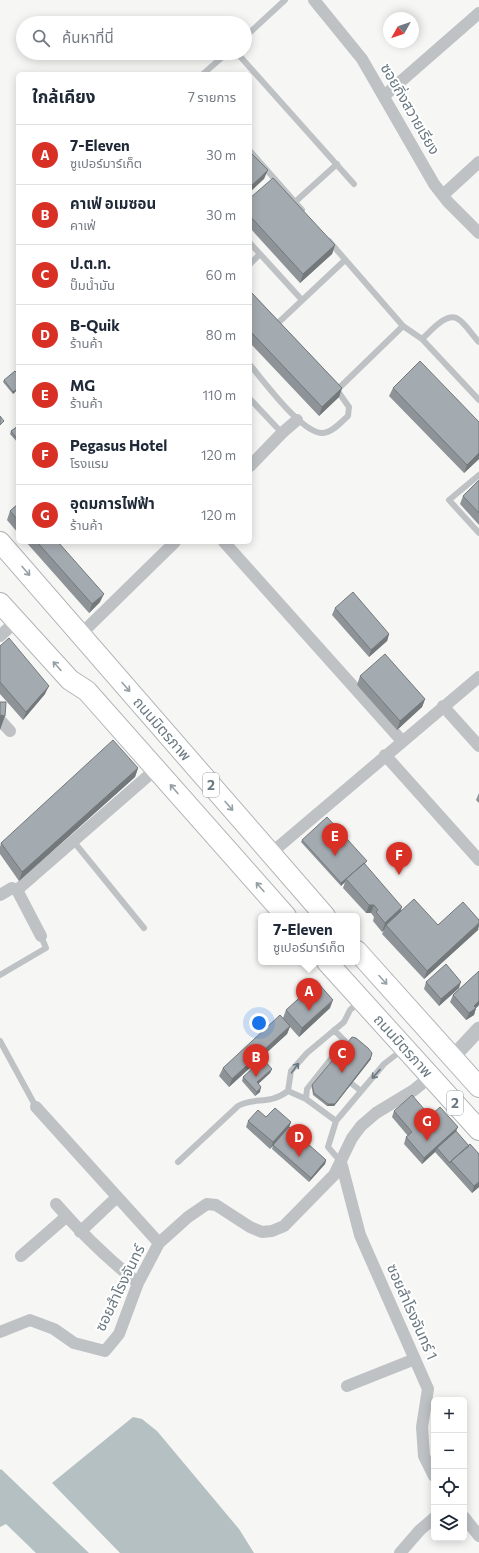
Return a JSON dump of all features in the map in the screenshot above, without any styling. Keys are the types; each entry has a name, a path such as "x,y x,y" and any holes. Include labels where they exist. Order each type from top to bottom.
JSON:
{"highway":[{"name":"ถนนมิตรภาพ","path":"1,543 322,913"},
{"name":"ถนนมิตรภาพ","path":"0,603 70,680 86,691 283,913"},
{"name":"ถนนมิตรภาพ","path":"360,954 479,1087"},
{"name":"ถนนมิตรภาพ","path":"330,965 479,1130"},
{"path":"431,1076 452,1058"}],"street":[{"name":"ซอยกิ่งสวายเรียง","path":"314,0 362,59 434,184 479,233"},
{"path":"384,96 479,13"},
{"path":"443,195 479,162"},
{"path":"252,464 297,420"},
{"path":"80,634 173,544"},
{"path":"226,544 402,741"},
{"path":"0,636 16,621"},
{"path":"270,854 443,706 478,679"},
{"path":"443,706 479,746"},
{"path":"0,720 10,731"},
{"path":"385,755 479,860"},
{"path":"17,890 74,842 156,769"},
{"path":"0,895 12,888 17,890 41,936"},
{"path":"452,1058 479,1029"},
{"name":"ซอยสำโรงจันทร์","path":"0,1332 30,1320 54,1329 74,1343 105,1351 119,1334 138,1283 159,1244 188,1217 207,1204 216,1205 250,1227 262,1232 272,1231 284,1226 334,1175 352,1138 361,1126 376,1113 414,1090 431,1076"},
{"path":"36,1107 159,1244"},
{"name":"ซอยสำโรงจันทร์ 1","path":"341,1162 360,1235 428,1389 422,1427 424,1456 431,1470"},
{"path":"80,1232 117,1197"},
{"path":"56,1204 80,1232 138,1283"},
{"path":"21,1256 67,1216"},
{"path":"347,1386 415,1359"},
{"path":"400,1553 420,1530 431,1521"},
{"path":"467,1521 479,1536"}],"lane":[{"path":"252,31 285,0"},
{"path":"205,72 219,60"},
{"path":"243,60 354,184"},
{"path":"252,153 305,214"},
{"path":"295,202 337,164"},
{"path":"325,237 403,326 422,339 479,400"},
{"path":"252,245 302,300"},
{"path":"252,262 260,254"},
{"path":"278,323 345,260"},
{"path":"422,339 450,316 457,318 479,342"},
{"path":"252,367 297,420 310,430 322,434 328,432 348,416 349,407 337,390 403,326"},
{"path":"252,401 282,433"},
{"path":"479,475 449,500 479,533"},
{"path":"74,842 144,928"},
{"path":"0,975 46,948 41,936"},
{"path":"178,1162 238,1106 246,1102 279,1098 288,1091 291,1071 307,1053 344,1022 350,1010 361,999"},
{"path":"306,1099 307,1089 345,1041 334,1030"},
{"path":"0,1041 36,1107"},
{"path":"341,1162 328,1147 336,1121 384,1064 405,1047"},
{"path":"352,1084 360,1091"},
{"path":"288,1091 306,1099 336,1121"}],"shaded area":[{"path":"133,1417 142,1419 157,1431 239,1529 254,1553 120,1553 52,1483"},
{"path":"1,1469 89,1553 36,1553 6,1524 0,1527"}],"building":[{"path":"252,154 268,170 252,185"},
{"path":"273,178 335,245 303,274 252,218 252,196"},
{"path":"252,293 342,388 322,407 252,333"},
{"path":"420,361 479,422 479,453 467,465 393,388"},
{"path":"15,371 16,390 13,392 4,380"},
{"path":"0,416 4,421 0,425"},
{"path":"16,427 16,437 11,431"},
{"path":"479,480 479,513 463,496"},
{"path":"16,506 16,518 10,511"},
{"path":"39,544 60,544 104,594 92,604"},
{"path":"353,592 389,634 371,650 335,608"},
{"path":"9,638 49,686 26,712 0,682 0,646"},
{"path":"385,654 425,699 400,721 360,676"},
{"path":"0,702 6,702 5,716 0,715"},
{"path":"113,740 138,768 22,872 1,843"},
{"path":"327,817 367,861 341,883 302,840"},
{"path":"364,863 402,907 385,923 376,912 378,910 374,905 369,905 346,879"},
{"path":"414,899 438,925 463,902 479,920 479,923 427,971 386,925"},
{"path":"446,964 461,982 441,999 426,982"},
{"path":"479,971 479,1001 474,1006 476,1008 469,1013 453,995"},
{"path":"317,982 333,1000 302,1028 286,1010"},
{"path":"280,1015 290,1026 232,1079 223,1068"},
{"path":"352,1037 356,1038 368,1048 372,1053 371,1057 335,1104 328,1104 314,1093 312,1085"},
{"path":"263,1059 272,1069 257,1082 261,1087 257,1092 243,1077"},
{"path":"412,1095 430,1116 440,1107 458,1127 424,1158 406,1137 412,1132 394,1111"},
{"path":"275,1108 291,1122 273,1142 248,1121 258,1110 266,1117"},
{"path":"289,1127 326,1160 311,1178 273,1145"},
{"path":"456,1131 469,1146 450,1163 437,1148"},
{"path":"470,1144 479,1154 479,1182 474,1186 451,1161"}],"place":[{"name":"MG","path":"335,856"},
{"name":"Pegasus Hotel","path":"399,875"},
{"name":"7-Eleven","path":"309,1011"},
{"name":"ป.ต.ท.","path":"342,1073"},
{"name":"คาเฟ่ อเมซอน","path":"256,1077"},
{"name":"อุดมการไฟฟ้า","path":"427,1141"},
{"name":"B-Quik","path":"299,1157"}]}
